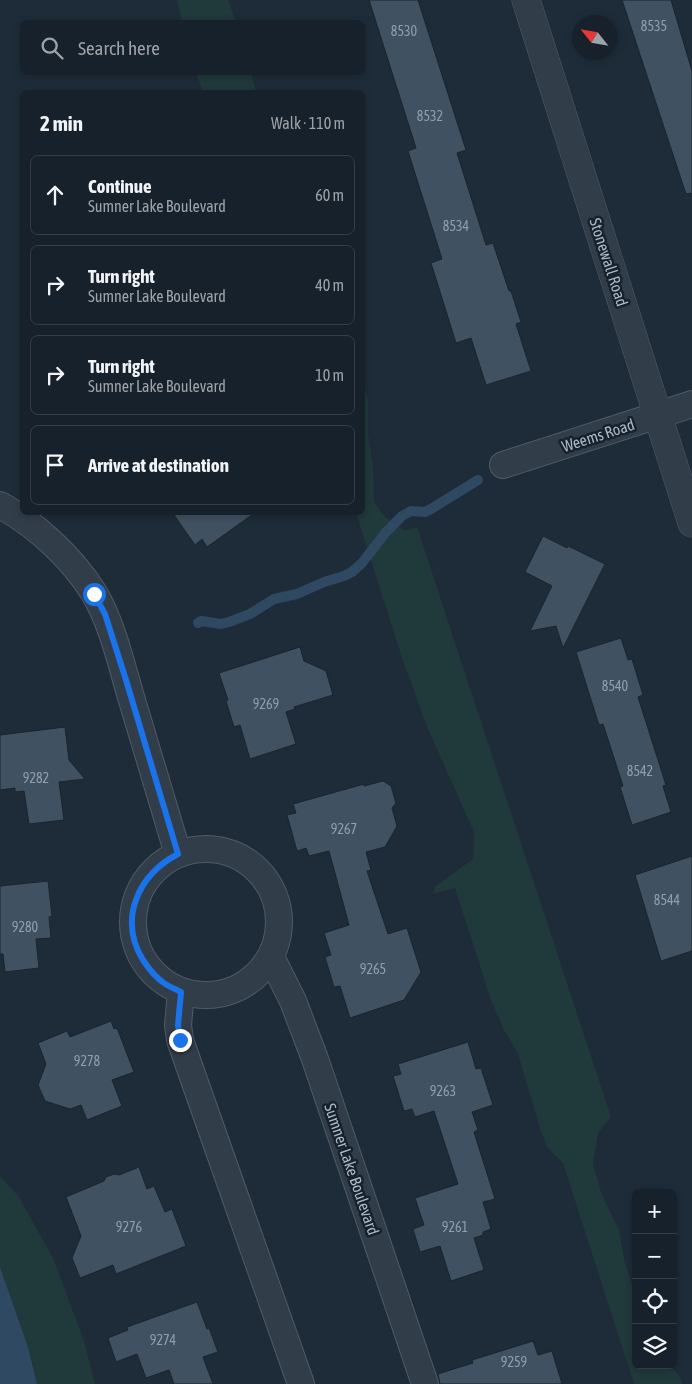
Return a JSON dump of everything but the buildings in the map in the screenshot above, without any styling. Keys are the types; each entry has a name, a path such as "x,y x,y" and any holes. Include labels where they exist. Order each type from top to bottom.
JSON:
{"street":[{"name":"Stonewall Road","path":"526,0 692,523"},
{"name":"Weems Road","path":"503,465 692,404"},
{"path":"0,505 15,513 56,548 78,571 105,614 178,854"},
{"path":"205,849 226,852 246,861 262,875 274,893 279,915 278,936 270,957 257,974 240,987 224,994 200,996 181,992 163,983 148,969 138,952 132,932 133,911 139,892 150,874 165,861 178,854 205,849"},
{"name":"Sumner Lake Boulevard","path":"270,957 282,976 315,1059 425,1384"},
{"path":"181,992 178,1025 180,1040 301,1384"}],"green space":[{"path":"177,0 228,0 235,20 182,20"},
{"path":"197,75 252,75 255,90 202,90"},
{"path":"365,390 368,398 368,434 373,468 374,502 384,516 405,531 417,527 611,1117 598,1133 593,1164 602,1195 619,1230 624,1259 632,1286 632,1369 674,1369 683,1384 634,1384 563,1163 547,1147 518,1054 504,1030 491,1000 455,888 432,894 436,886 473,859 474,832 428,729 403,661 357,515 365,515"},
{"path":"0,1176 19,1197 53,1258 84,1341 95,1384 37,1384 28,1347 0,1267"}],"water":[{"path":"0,1267 28,1347 37,1384 0,1384"}],"waterway":[{"path":"198,623 201,621 221,624 229,622 250,614 274,599 297,594 352,572 402,516 411,511 425,512 478,480"}],"route":[{"path":"94,594 105,614 178,854 165,861 150,874 139,892 133,911 132,932 138,952 148,969 163,983 181,992 178,1025 180,1040"}]}
